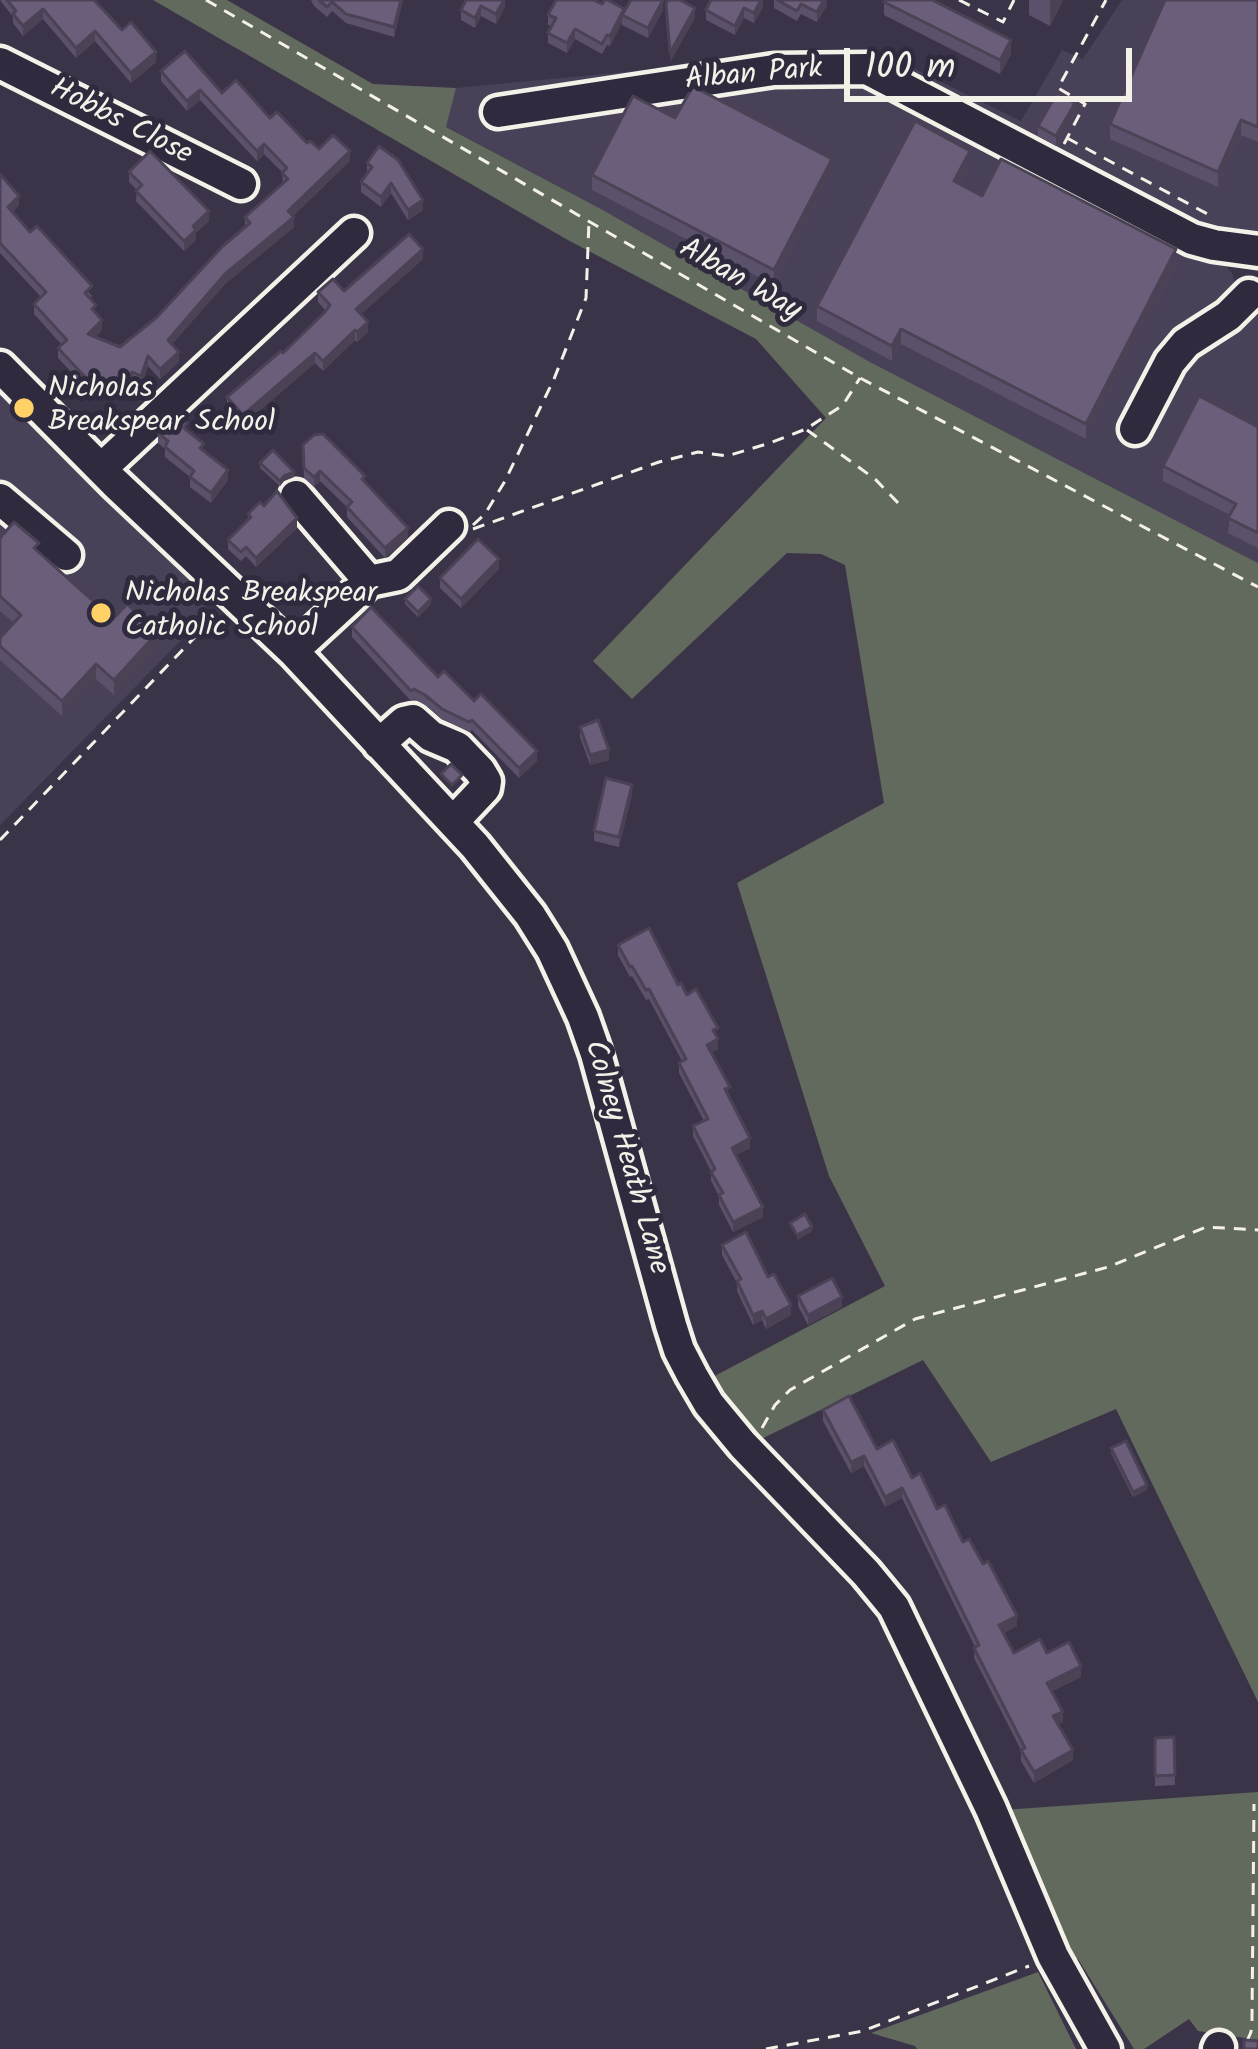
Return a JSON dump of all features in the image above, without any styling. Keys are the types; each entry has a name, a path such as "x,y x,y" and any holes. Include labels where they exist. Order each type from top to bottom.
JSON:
{"street":[{"name":"Hobbs Close","path":"0,63 241,184"},
{"name":"Alban Park","path":"498,112 774,70 867,69 1192,239 1255,251"},
{"path":"101,469 354,233"},
{"path":"1135,429 1170,362 1186,343 1228,316 1254,308 1255,251"},
{"name":"Colney Heath Lane","path":"4,378 293,651 453,823 530,915 568,981 596,1054 679,1350 709,1404 743,1445 894,1607 988,1801 1053,1956 1105,2049"},
{"path":"296,496 369,581"},
{"path":"0,499 66,555"},
{"path":"293,651 369,581 398,575 449,526"},
{"path":"379,744 413,720 431,736 457,747 480,771 485,788 453,823"}],"path":[{"name":"Alban Way","path":"206,0 860,378 1258,587"},
{"path":"959,0 1003,22 1014,0"},
{"path":"1052,167 1085,104 1058,88 1106,0"},
{"path":"1067,138 1222,222"},
{"path":"589,219 586,298 505,482 466,531 659,462 698,452 727,456 806,429 843,405 860,378"},
{"path":"806,429 875,479 901,506"},
{"path":"0,840 236,594"},
{"path":"743,1445 790,1390 914,1319 1108,1267 1206,1227 1258,1231"},
{"path":"1226,2048 1252,2032 1254,1804"},
{"path":"766,2049 863,2031 1053,1956"}],"shaded area":[{"path":"1122,0 1258,0 1258,235 1197,226 1187,250 1222,262 1235,283 1258,288 1258,563 870,362 445,126 456,88 878,51 1021,121 1062,50 1083,59"},
{"name":"Nicholas Breakspear Catholic School","path":"0,386 212,597 192,629 0,825"}],"green space":[{"path":"153,0 227,0 373,84 456,88 446,127 870,362 1258,563 1258,1702 1116,1409 991,1462 923,1360 755,1442 709,1379 885,1286 829,1176 737,883 884,803 845,565 821,554 787,553 632,699 593,661 826,418 756,339 566,239"},
{"path":"1258,1792 1258,2040 1198,2031 1189,2019 1144,2049 1134,2049 1078,1959 1072,1962 1003,1810"},
{"path":"1038,1972 1076,2049 917,2049 871,2033"}],"building":[{"path":"7,0 94,0 122,30 131,22 156,52 131,73 95,31 76,48 43,9 23,26"},
{"path":"319,0 401,0 394,27 346,14 332,2 327,7"},
{"path":"466,0 504,0 496,14 481,6 475,18 461,10"},
{"path":"556,0 602,4 608,0 624,9 602,44 575,29 567,43 548,33 556,18 548,15"},
{"path":"631,0 663,0 648,28 622,15"},
{"path":"668,0 695,8 670,53 666,4"},
{"path":"711,0 761,0 754,13 744,8 735,26 706,10"},
{"path":"777,0 824,0 817,12 801,4 797,11"},
{"path":"885,0 932,0 1011,40 1000,60"},
{"path":"1165,0 1258,0 1258,127 1241,120 1218,172 1110,124"},
{"path":"185,51 222,93 236,80 270,118 277,112 307,143 319,149 333,135 350,151 288,211 294,217 225,274 168,340 179,352 160,369 148,356 141,376 132,372 126,389 92,375 88,380 58,348 67,340 34,304 46,292 0,243 0,174 19,196 8,207 30,232 37,226 92,286 85,293 102,320 88,334 120,347 156,318 250,223 245,217 288,179 282,173 287,168 264,144 257,151 200,90 187,101 161,71"},
{"path":"694,87 832,159 774,270 592,175 633,96 675,118"},
{"path":"1057,93 1075,103 1056,136 1038,126"},
{"path":"915,121 970,151 954,181 982,196 1001,159 1176,249 1086,424 901,329 892,346 817,306"},
{"path":"379,146 398,160 423,200 408,210 391,183 381,197 361,182"},
{"path":"150,151 209,211 184,241 136,191 142,185 129,172"},
{"path":"409,234 423,249 356,309 368,322 323,361 315,353 243,415 227,397 325,312 330,305 318,292 333,279 344,291"},
{"path":"1199,396 1258,427 1258,533 1228,518 1236,504 1163,466"},
{"path":"177,415 187,423 184,428 204,444 200,448 228,470 211,493 190,477 194,471 165,447 168,441 158,433"},
{"path":"323,434 408,528 385,548 347,507 352,502 320,471 314,477 304,468 303,445"},
{"path":"273,450 294,472 280,481 260,463"},
{"path":"277,491 297,518 256,558 246,547 241,552 228,540 260,502 264,506"},
{"path":"14,522 39,543 34,548 113,619 127,604 158,632 114,680 96,664 62,701 0,646 0,638 21,615 0,596 0,538"},
{"path":"478,539 499,559 461,599 440,578"},
{"path":"418,586 431,599 418,612 405,599"},
{"path":"371,607 438,677 444,671 474,701 481,694 537,751 519,768 472,720 411,691 352,627"},
{"path":"598,720 609,750 590,755 580,727"},
{"path":"451,764 462,775 452,785 441,774"},
{"path":"606,778 632,785 619,837 594,831"},
{"path":"649,928 678,985 687,995 696,989 718,1028 713,1030 718,1039 707,1045 750,1138 732,1148 763,1207 733,1222 711,1172 715,1169 693,1126 708,1119 679,1063 686,1059 649,989 618,945"},
{"path":"805,1214 812,1227 797,1235 790,1223"},
{"path":"746,1232 768,1277 774,1274 791,1305 766,1319 762,1311 753,1315 737,1281 741,1279 722,1245"},
{"path":"832,1278 842,1297 808,1315 798,1296"},
{"path":"849,1396 877,1449 893,1440 912,1478 920,1473 937,1509 945,1505 963,1542 969,1539 983,1564 988,1561 1017,1616 999,1625 1014,1653 1040,1639 1047,1653 1069,1642 1081,1666 1047,1683 1063,1712 1053,1716 1073,1750 1034,1772 974,1648 979,1645 902,1488 885,1497 864,1456 851,1462 823,1410"},
{"path":"1126,1441 1147,1485 1133,1492 1111,1448"},
{"path":"1174,1737 1175,1775 1155,1776 1155,1738"},
{"path":"1244,2040 1258,2041 1258,2049 1244,2049"}],"place":[{"name":"Nicholas Breakspear School","path":"24,408"},
{"name":"Nicholas Breakspear Catholic School","path":"101,613"}]}
